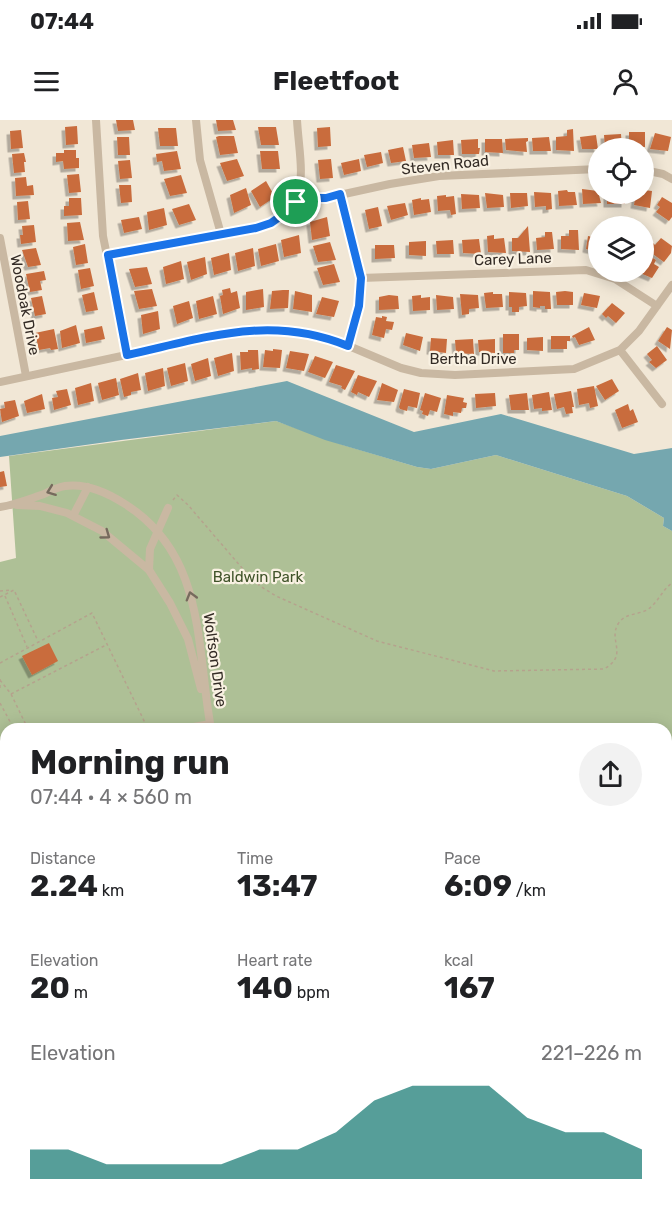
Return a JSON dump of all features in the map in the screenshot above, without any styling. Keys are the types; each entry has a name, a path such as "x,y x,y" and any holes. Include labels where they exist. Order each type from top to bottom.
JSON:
{"street":[{"path":"96,120 102,220 127,355"},
{"path":"196,120 200,160 221,234"},
{"path":"108,255 271,223 296,202 300,188 297,120"},
{"name":"Steven Road","path":"296,202 306,198 326,198 440,176 588,169"},
{"path":"654,172 672,179"},
{"path":"340,194 361,278 359,306 348,346"},
{"name":"Woodoak Drive","path":"0,238 26,376"},
{"name":"Carey Lane","path":"361,278 586,270 615,279 657,306"},
{"name":"Bertha Drive","path":"0,382 238,331 272,329 305,332 348,346 401,368 422,372 455,375 574,369 620,350 639,331 672,285"},
{"path":"620,350 662,404"},
{"name":"Wolfson Drive","path":"13,505 65,486 87,488 102,491 132,508 156,530 182,568 193,599 210,723"},
{"path":"73,516 87,488"},
{"name":"Wolfson Drive","path":"0,507 40,506 73,516 102,531 149,570 170,603 188,639 210,723"},
{"path":"149,570 150,549 156,530 168,508"}],"path":[{"path":"168,508 177,495 248,575 276,596 382,643 494,671 604,669 618,654 616,628 622,619 652,606 672,583"},
{"path":"0,591 14,590"},
{"path":"0,597 14,590"},
{"path":"14,590 38,642"},
{"path":"4,595 28,648"},
{"path":"0,663 92,613 145,723"},
{"path":"11,694 107,645"},
{"path":"0,680 11,694 25,723"},
{"path":"0,680 0,690"},
{"path":"0,703 11,723"}],"green space":[{"name":"Baldwin Park","path":"276,421 343,445 417,467 431,469 496,455 627,496 664,518 663,526 672,531 672,723 0,723 0,562 16,558 9,456"}],"water":[{"path":"287,381 414,432 501,414 634,454 672,448 672,531 663,526 664,518 627,496 496,455 431,469 417,467 325,440 276,421 0,457 0,436"}],"building":[{"path":"116,120 133,120 135,130 118,131"},
{"path":"216,120 233,120 236,130 218,131"},
{"path":"77,126 78,144 66,145 65,127"},
{"path":"258,127 276,127 279,145 261,145"},
{"path":"330,127 331,146 318,147 317,128"},
{"path":"158,128 176,128 178,146 160,146"},
{"path":"573,129 574,151 556,150 556,137 567,136 567,130"},
{"path":"21,130 23,148 11,149 10,131"},
{"path":"629,132 645,132 645,138 629,138"},
{"path":"655,133 671,137 668,151 654,149"},
{"path":"621,134 621,138 604,138 604,135"},
{"path":"596,135 596,138 588,138 588,149 582,149 580,137"},
{"path":"234,136 238,153 220,155 216,137"},
{"path":"117,137 129,137 130,155 118,155"},
{"path":"549,137 551,151 533,151 532,138"},
{"path":"528,138 527,152 506,150 505,139"},
{"path":"478,139 479,154 462,154 461,140"},
{"path":"485,139 502,139 503,153 485,152"},
{"path":"453,140 454,155 438,155 437,142"},
{"path":"429,143 431,157 414,158 412,145"},
{"path":"403,147 406,161 391,163 388,150"},
{"path":"64,150 76,150 79,168 64,169 63,161 56,162 56,153 64,153"},
{"path":"177,151 181,169 164,171 162,161 157,162 156,154"},
{"path":"260,151 278,151 280,169 262,169"},
{"path":"381,152 383,163 367,167 364,155"},
{"path":"24,153 25,172 14,173 12,154"},
{"path":"237,159 244,176 227,181 220,163"},
{"path":"331,159 333,178 320,179 318,160"},
{"path":"359,159 361,171 344,175 341,163"},
{"path":"130,160 132,178 120,179 118,161"},
{"path":"79,174 81,192 69,193 67,175"},
{"path":"181,175 187,193 170,196 164,179"},
{"path":"26,177 27,186 33,185 34,195 16,196 15,178"},
{"path":"266,181 275,197 260,207 251,191"},
{"path":"119,185 131,185 132,202 121,203"},
{"path":"246,188 251,205 234,213 230,195"},
{"path":"582,189 588,190 588,204 583,204"},
{"path":"558,191 575,192 577,205 559,206"},
{"path":"534,192 551,193 552,209 546,210 546,206 535,207"},
{"path":"485,193 503,195 504,207 487,208"},
{"path":"510,193 527,193 528,206 511,208"},
{"path":"461,194 479,195 480,208 462,209"},
{"path":"446,195 446,197 454,196 456,214 451,215 450,210 438,211 437,196"},
{"path":"662,197 672,203 672,217 669,221 656,212 660,207 657,205"},
{"path":"69,198 81,198 82,215 64,216 64,206 69,206"},
{"path":"421,198 421,200 429,199 431,212 414,215 412,200"},
{"path":"28,201 30,219 18,220 17,202"},
{"path":"405,203 408,215 391,220 387,206"},
{"path":"189,204 196,220 179,225 172,209"},
{"path":"634,204 650,204 650,208"},
{"path":"378,207 382,226 369,229 365,210"},
{"path":"164,208 167,225 149,230 147,212"},
{"path":"139,217 142,229 124,233 121,220"},
{"path":"327,217 330,236 312,240 310,222"},
{"path":"80,222 84,240 68,241 67,223"},
{"path":"34,225 36,242 21,244 22,226"},
{"path":"528,226 530,252 512,251 512,238 518,238"},
{"path":"569,230 578,230 579,250 561,249 561,236 569,236"},
{"path":"545,232 552,232 554,249 537,250 536,238 545,237"},
{"path":"299,235 301,253 284,257 281,240"},
{"path":"494,235 494,239 504,238 506,253 488,252 487,236"},
{"path":"661,238 672,246 671,253 664,262 654,255 655,245"},
{"path":"479,239 481,254 463,253 462,240"},
{"path":"453,240 454,254 437,254 436,241"},
{"path":"426,241 426,256 409,255 409,242"},
{"path":"330,242 336,260 318,262 313,246"},
{"path":"85,244 88,263 76,265 73,247"},
{"path":"276,244 279,261 261,266 258,249"},
{"path":"375,245 394,245 395,258 375,259"},
{"path":"36,248 41,265 28,267 22,250"},
{"path":"253,248 255,266 238,271 235,253"},
{"path":"229,253 231,270 214,275 211,258"},
{"path":"205,257 207,274 191,280 187,262"},
{"path":"181,261 184,279 166,284 163,267"},
{"path":"334,264 340,282 323,285 317,268"},
{"path":"654,264 659,267 654,275"},
{"path":"147,267 152,284 135,287 129,269"},
{"path":"90,268 94,286 81,289 78,270"},
{"path":"44,271 46,280 40,281 42,290 30,292 26,274"},
{"path":"230,288 231,293 237,291 240,308 223,314 220,296 223,295 222,290"},
{"path":"152,289 157,306 139,309 134,291"},
{"path":"263,289 264,307 246,310 246,292"},
{"path":"289,290 288,308 270,309 272,291"},
{"path":"295,291 312,295 312,312 293,309"},
{"path":"533,291 550,292 551,309 545,309 545,306 533,307"},
{"path":"94,292 98,310 86,312 82,295"},
{"path":"493,292 493,294 502,294 503,307 486,308 484,293"},
{"path":"509,292 526,293 527,306 519,307 519,312 512,312 512,307 509,307"},
{"path":"556,292 573,292 573,305 557,305"},
{"path":"584,293 600,296 597,308 581,305"},
{"path":"460,294 478,295 479,308 469,309 469,314 462,315"},
{"path":"421,295 421,298 430,297 430,310 413,311 412,296"},
{"path":"436,295 453,297 454,309 437,310"},
{"path":"42,296 46,314 35,316 31,298"},
{"path":"213,296 217,314 199,319 196,301"},
{"path":"398,296 399,309 379,310 379,297"},
{"path":"322,297 339,301 334,317 316,314"},
{"path":"189,301 193,318 177,324 173,306"},
{"path":"612,303 625,313 616,323 602,314"},
{"path":"158,311 160,329 143,334 141,315"},
{"path":"382,316 387,317 386,321 394,322 392,330 386,329 384,338 372,335 376,317 382,318"},
{"path":"76,325 80,343 62,348 60,331"},
{"path":"102,326 105,339 86,343 84,330"},
{"path":"589,327 595,340 579,345 572,336"},
{"path":"667,327 672,330 670,349 658,341"},
{"path":"54,329 58,349 39,350 35,333"},
{"path":"406,333 423,337 420,351 403,345"},
{"path":"503,334 519,334 519,350 514,350 514,353 503,353"},
{"path":"551,336 570,336 567,349 551,349"},
{"path":"543,337 543,351 527,350 527,338"},
{"path":"431,338 447,339 446,353 430,351"},
{"path":"473,339 474,354 456,353 455,340"},
{"path":"495,339 495,353 479,352 478,340"},
{"path":"657,346 667,360 656,368 649,362 652,360 647,354"},
{"path":"273,349 282,350 280,368 263,367 265,350 273,351"},
{"path":"248,350 258,350 259,369 241,370 240,352 248,352"},
{"path":"290,351 309,354 304,371 286,368"},
{"path":"232,353 234,371 218,376 214,358"},
{"path":"315,356 333,362 325,378 308,372"},
{"path":"208,358 211,376 195,381 191,364"},
{"path":"185,363 188,381 171,386 167,368"},
{"path":"336,365 355,371 345,390 341,388 342,386 329,382"},
{"path":"163,368 165,386 148,391 145,373"},
{"path":"138,373 141,390 131,392 131,395 124,397 120,379"},
{"path":"358,375 377,381 369,397 358,392 357,395 351,392"},
{"path":"116,378 119,395 102,400 98,383"},
{"path":"612,379 619,391 605,400 596,386"},
{"path":"91,383 94,401 78,405 75,388"},
{"path":"382,383 398,390 394,402 377,400"},
{"path":"594,386 598,406 590,408 589,403 579,405 577,389"},
{"path":"67,389 71,405 54,410 52,398 58,397 56,391"},
{"path":"404,389 420,393 417,408 408,406 407,411 400,409"},
{"path":"571,391 573,413 566,414 564,407 557,409 554,394"},
{"path":"549,392 552,410 534,409 532,395"},
{"path":"425,393 441,398 437,412 430,410 428,416 422,414 423,411 420,410"},
{"path":"495,393 496,406 476,408 475,394"},
{"path":"527,393 529,410 511,410 509,395"},
{"path":"42,394 45,409 27,413 24,401"},
{"path":"447,395 464,398 463,402 467,403 466,408 462,408 461,413 453,412 453,416 444,414"},
{"path":"15,400 19,416 2,422 0,409 5,408 4,402"},
{"path":"628,404 630,411 633,409 638,422 622,428 615,410"},
{"path":"4,471 7,486 0,487 0,472"},
{"path":"49,643 58,661 32,675 22,656"}],"route":[{"path":"340,194 361,278 359,306 348,346 305,332 272,329 238,331 127,355 108,255 256,228 271,223 296,202 306,198 326,198 340,194"}]}
